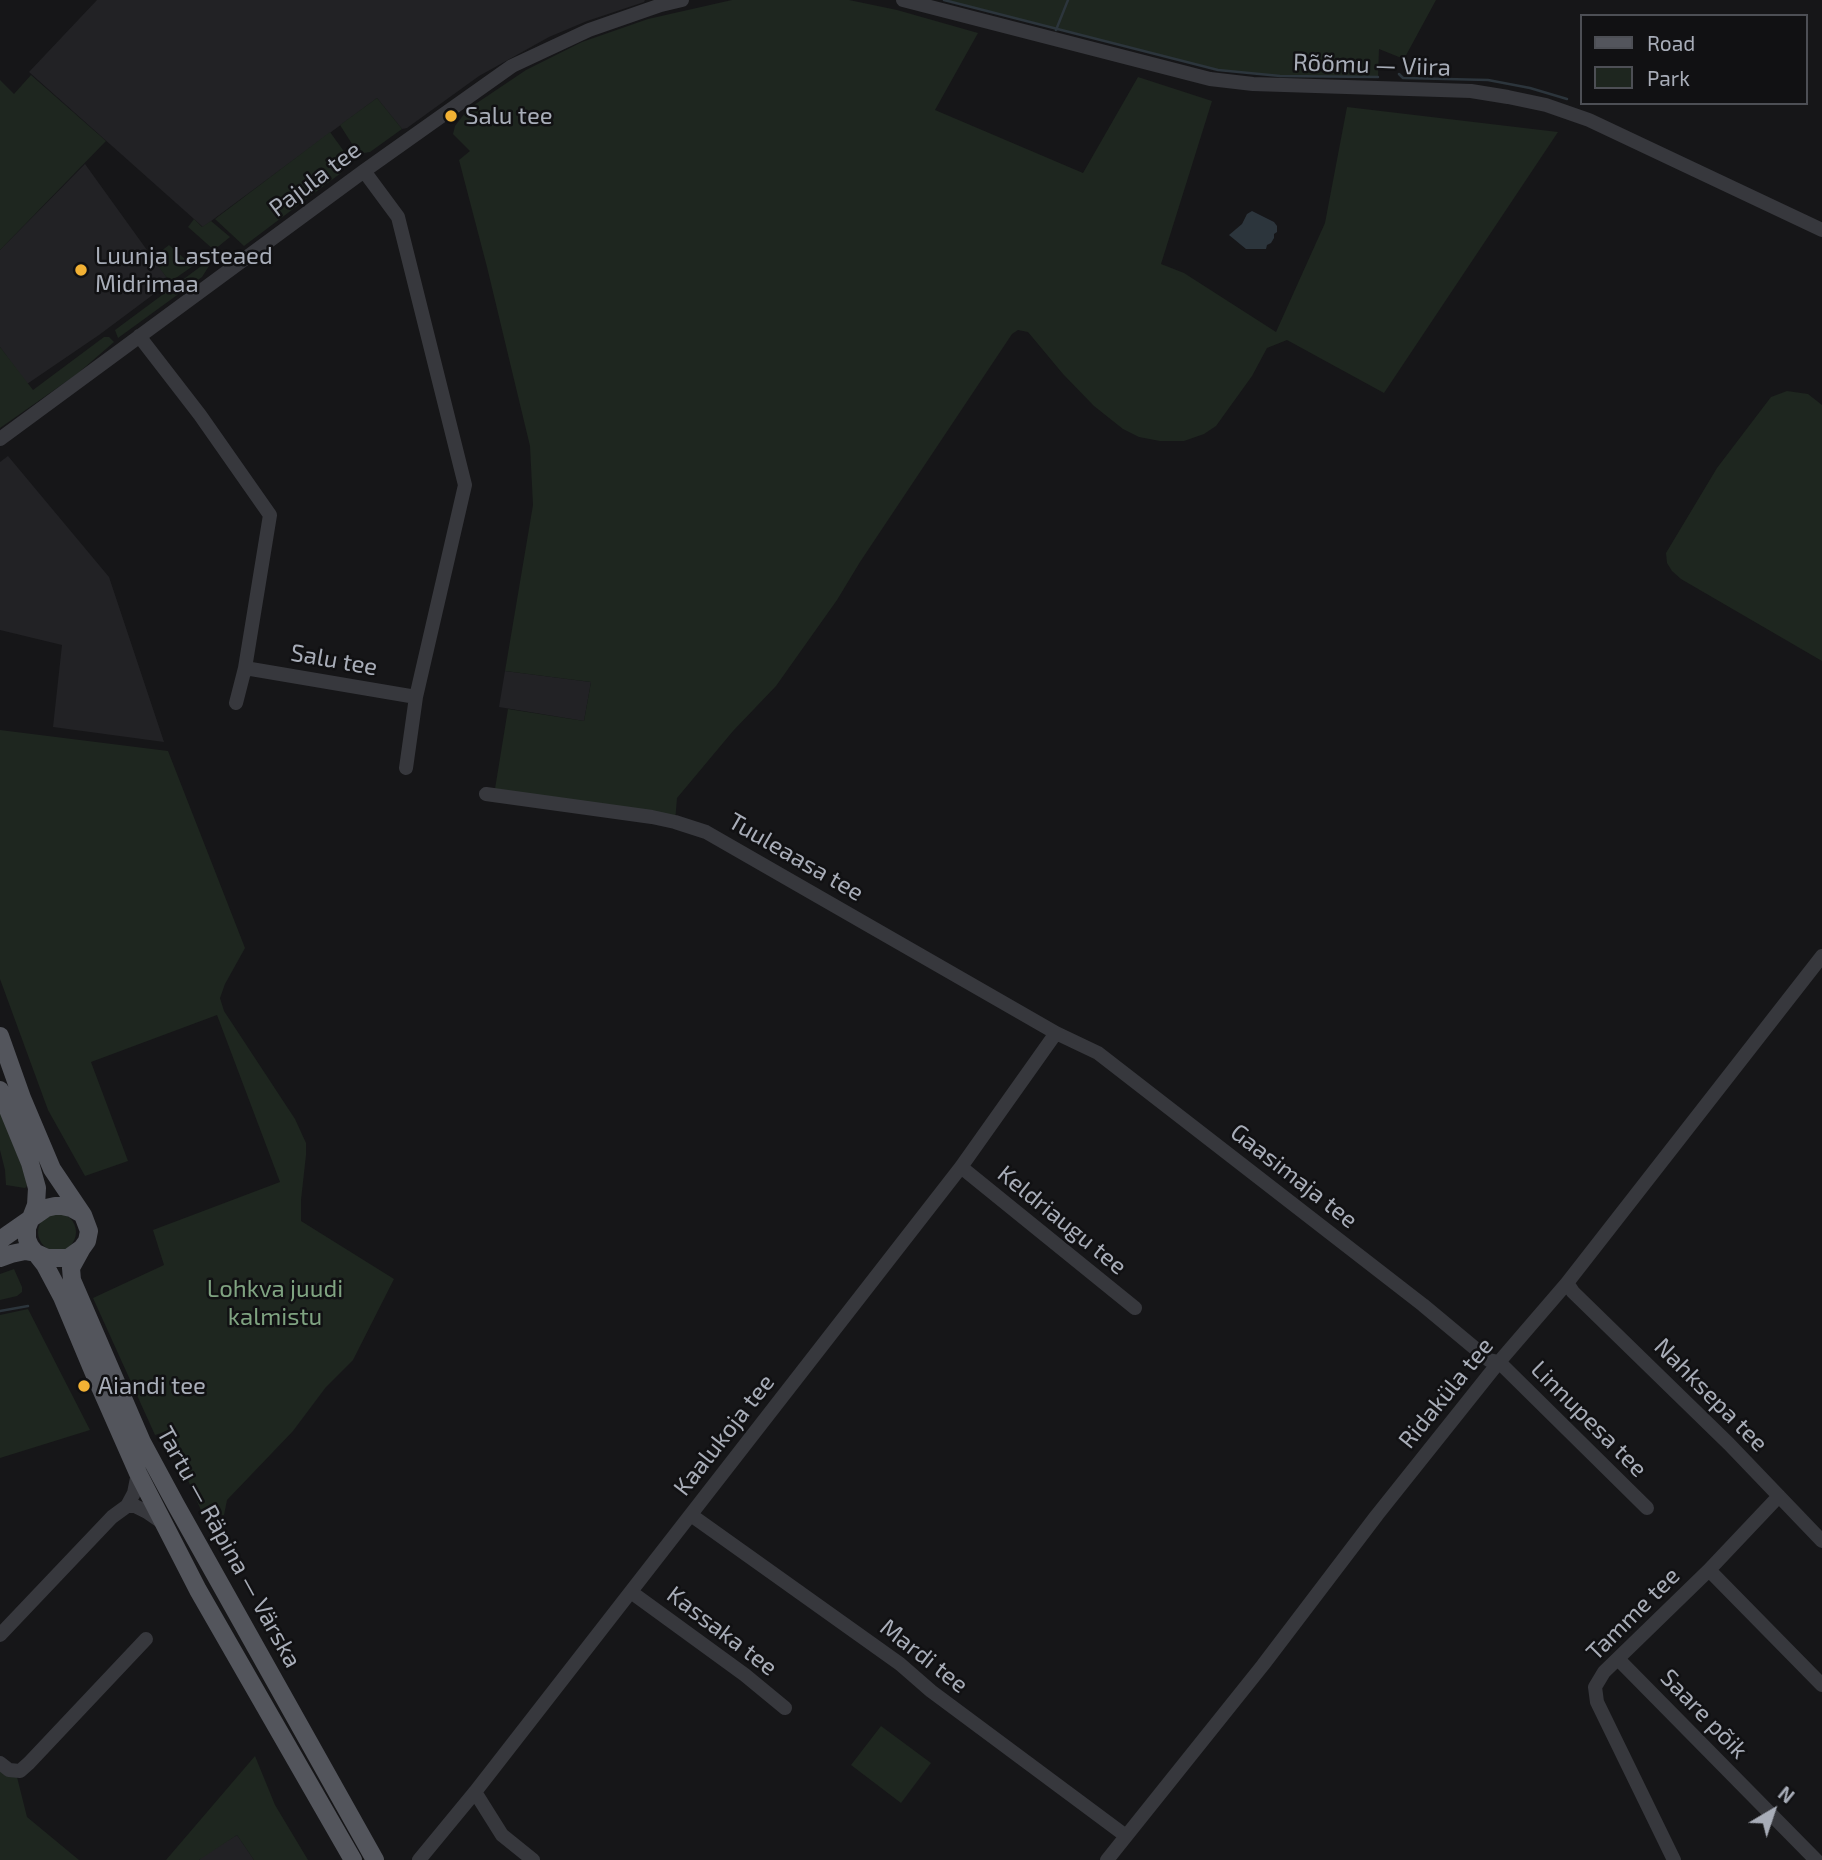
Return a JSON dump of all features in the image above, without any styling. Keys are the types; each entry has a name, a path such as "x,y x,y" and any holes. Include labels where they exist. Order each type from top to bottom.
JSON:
{"main road":[{"path":"0,1036 52,1169 83,1215 89,1231 82,1248 68,1258 47,1258 24,1251 0,1258"},
{"path":"0,1090 35,1176 36,1205 27,1228 27,1239 36,1253"},
{"path":"0,1240 46,1208 71,1208 83,1215"},
{"name":"Tartu — Räpina — Värska","path":"82,1248 71,1268 72,1280 142,1442 376,1858"},
{"name":"Tartu — Räpina — Värska","path":"36,1253 62,1297 138,1473 164,1524 205,1602 353,1860"}],"street":[{"name":"Pajula tee","path":"0,439 364,171 512,66 589,30 682,0"},
{"name":"Rõõmu — Viira","path":"903,0 1210,79 1253,84 1471,91 1546,105 1588,120 1822,230"},
{"path":"364,171 398,217 465,485 416,697 406,768"},
{"path":"139,337 200,415 270,515 245,668 236,703"},
{"name":"Salu tee","path":"245,668 416,697"},
{"name":"Tuuleaasa tee","path":"486,794 652,817 706,832 1056,1033"},
{"name":"Ridaküla tee","path":"1107,1860 1264,1665 1377,1515 1499,1362 1567,1283 1822,956"},
{"name":"Kaalukoja tee","path":"418,1860 475,1792 961,1167 1056,1033"},
{"name":"Gaasimaja tee","path":"1056,1033 1098,1053 1423,1305 1489,1360 1499,1362"},
{"name":"Keldriaugu tee","path":"961,1167 1135,1308"},
{"name":"Nahksepa tee","path":"1567,1283 1822,1541"},
{"name":"Linnupesa tee","path":"1499,1362 1647,1508"},
{"path":"0,1635 112,1517 127,1506 134,1493 138,1473"},
{"name":"Tamme tee","path":"1675,1860 1597,1702 1595,1687 1604,1672 1709,1570 1779,1496"},
{"path":"127,1506 135,1506 164,1524"},
{"name":"Mardi tee","path":"691,1515 900,1664 931,1691 1126,1836"},
{"path":"1709,1570 1822,1685"},
{"name":"Kassaka tee","path":"631,1592 745,1675 785,1708"},
{"path":"0,1763 9,1770 20,1771 146,1639"},
{"name":"Saare põik","path":"1618,1659 1816,1860"},
{"path":"475,1792 502,1835 533,1860"}],"shaded area":[{"path":"97,0 645,0 549,37 479,76 407,128 402,129 377,98 203,227 29,72"},
{"name":"Luunja Lasteaed Midrimaa","path":"85,164 170,282 27,384 0,347 0,250"},
{"path":"1252,211 1277,226 1277,232 1266,249 1246,249 1229,235"},
{"path":"8,456 109,577 164,742 53,727 62,645 0,630 0,462"},
{"path":"505,671 591,682 584,721 499,707"},
{"path":"237,1835 254,1860 199,1860 204,1855"}],"green space":[{"path":"732,0 849,0 897,10 978,33 935,110 1083,173 1138,77 1212,101 1161,264 1184,273 1276,332 1325,223 1347,107 1558,132 1384,393 1287,340 1267,348 1252,376 1216,426 1204,434 1184,441 1160,441 1139,437 1123,429 1094,406 1028,332 1018,330 1012,334 837,600 776,686 733,731 677,798 675,822 494,795 508,709 584,721 591,682 505,671 533,505 530,446 459,160 470,151 453,134 455,126 468,109 526,70 582,42 648,19"},
{"path":"944,0 1436,0 1404,59 1379,49 1378,77 1280,76 1218,70"},
{"path":"31,75 106,141 0,250 0,80 14,94"},
{"path":"377,98 402,129 370,152 364,153 354,147 340,125"},
{"path":"330,132 343,150 347,161 341,173 244,246 215,219"},
{"path":"194,219 202,227 211,221 230,237 214,250 188,227"},
{"path":"169,245 193,266 170,282 152,258"},
{"path":"208,261 209,266 202,277 118,338 115,330"},
{"path":"104,337 109,337 114,342 77,374 0,428 0,347 33,390"},
{"path":"1787,391 1808,394 1822,405 1822,661 1681,579 1667,563 1666,553 1717,468 1771,397"},
{"name":"Lohkva juudi kalmistu","path":"0,730 168,751 245,948 220,998 224,1011 295,1119 306,1143 301,1221 394,1279 353,1360 326,1387 293,1431 227,1500 224,1515 203,1515 167,1431 155,1435 93,1298 164,1265 153,1230 280,1182 217,1015 91,1062 128,1161 85,1176 48,1110 0,979"},
{"path":"0,1111 26,1177 25,1188 6,1185 0,1150"},
{"path":"57,1213 70,1219 76,1232 70,1245 57,1251 44,1245 38,1232 44,1219"},
{"path":"14,1269 22,1292 0,1300 0,1274"},
{"path":"28,1309 90,1430 0,1458 0,1315"},
{"path":"881,1726 931,1763 901,1803 851,1765"},
{"path":"255,1756 275,1805 308,1860 254,1860 237,1835 199,1860 166,1860"},
{"path":"0,1766 17,1777 27,1817 79,1860 0,1860"}],"waterway":[{"path":"944,0 1218,70 1280,76 1378,77"},
{"path":"1056,30 1068,0"},
{"path":"1399,74 1403,78 1488,80 1567,99"},
{"path":"0,1311 28,1306"}],"place":[{"name":"Salu tee","path":"451,116"},
{"name":"Luunja Lasteaed Midrimaa","path":"81,270"},
{"name":"Aiandi tee","path":"84,1386"}]}
